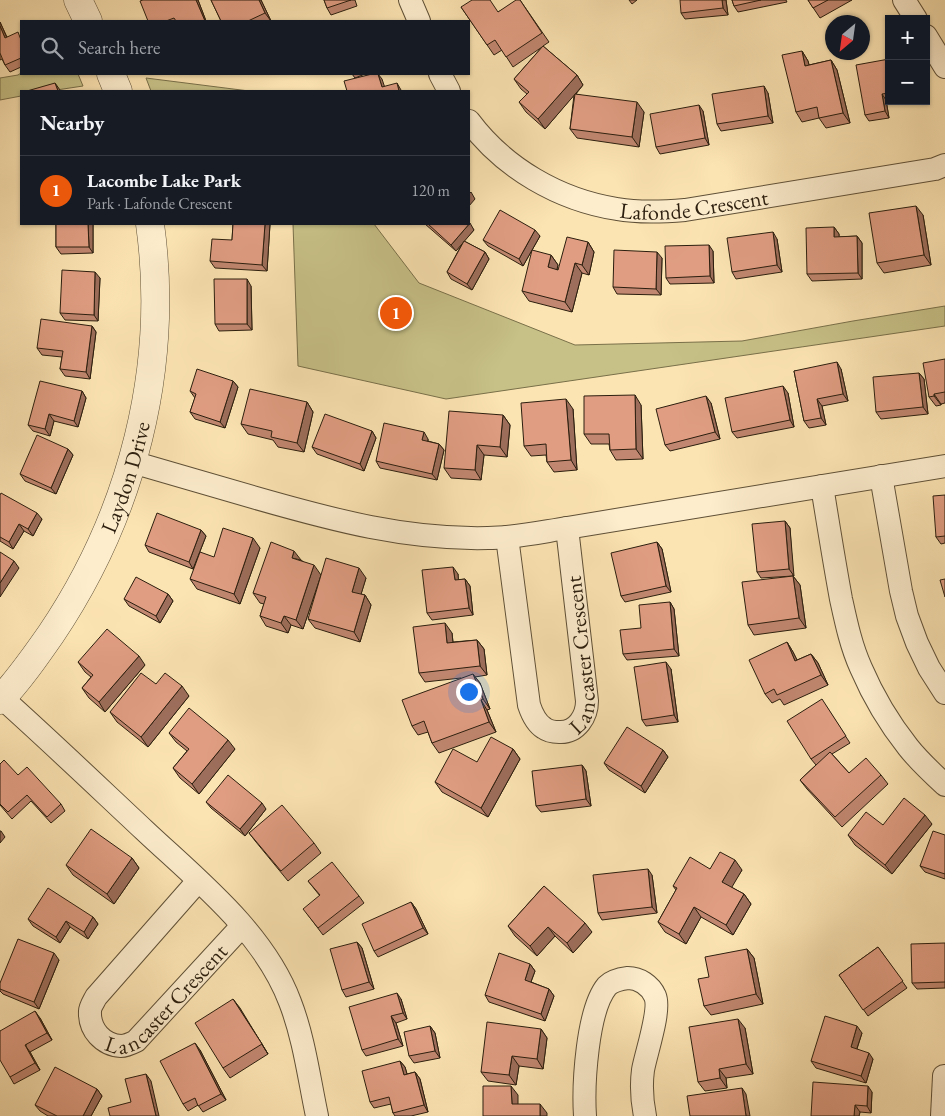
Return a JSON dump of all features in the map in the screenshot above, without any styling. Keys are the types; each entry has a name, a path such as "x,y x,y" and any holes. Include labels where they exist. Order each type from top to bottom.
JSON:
{"street":[{"path":"78,0 88,20"},
{"path":"410,0 418,20"},
{"path":"904,0 913,15"},
{"path":"930,42 945,66"},
{"path":"111,75 118,90"},
{"path":"441,75 448,90"},
{"name":"Lafonde Crescent","path":"470,122 496,151 534,180 555,191 576,198 609,208 630,210 662,212 685,210 945,166"},
{"name":"Laydon Drive","path":"1,699 18,680 66,612 103,541 124,489 147,402 154,338 156,293 154,249 150,225"},
{"path":"132,462 311,514 367,527 400,533 487,538 567,528 945,466"},
{"path":"881,476 907,616 916,643 945,693"},
{"path":"822,486 844,612 861,669 892,725 908,747 945,785"},
{"name":"Lancaster Crescent","path":"507,537 529,705 538,722 544,728 552,732 562,733 570,731 582,720 587,710 588,701 567,528"},
{"name":"Lancaster Crescent","path":"1,699 221,902 262,950 278,976 290,1001 301,1037 317,1116"},
{"name":"Lancaster Crescent","path":"198,881 96,997 90,1010 95,1034 108,1042 122,1046 136,1041 242,926"},
{"path":"585,1116 587,1050 594,1015 601,996 608,985 620,979 633,978 648,985 655,997 656,1012 643,1072 642,1102 645,1116"},
{"path":"942,1116 944,1076"}],"shaded area":[{"path":"18,75 78,75 83,86 57,90 20,90 20,96 0,100 0,78"},
{"path":"146,78 241,90 151,90"},
{"path":"293,225 375,225 419,283 575,345 742,341 945,306 945,326 446,399 298,366"}],"building":[{"path":"196,0 205,20 175,20 174,18 169,20 148,20 140,1"},
{"path":"211,0 259,0 265,13 250,20 221,20"},
{"path":"324,0 351,0 327,8"},
{"path":"472,0 490,0 498,12 516,0 520,0 542,33 506,57 495,40 487,45 461,7"},
{"path":"680,0 722,0 723,8 681,13"},
{"path":"732,0 761,0 734,6"},
{"path":"808,0 828,0 813,8"},
{"path":"0,26 5,38 18,32 20,37 20,58 5,65 0,53"},
{"path":"543,46 577,75 538,119 519,102 529,92 514,79"},
{"path":"802,51 805,66 831,60 843,113 819,118 817,107 796,112 782,55"},
{"path":"885,60 885,94 882,94 885,111 865,115 856,65"},
{"path":"368,75 378,75 382,87 397,83 399,90 347,90 344,81"},
{"path":"55,83 58,90 30,90"},
{"path":"764,86 768,116 717,124 712,94"},
{"path":"575,94 637,102 632,137 570,129"},
{"path":"699,105 705,138 656,147 650,114"},
{"path":"916,206 924,255 877,263 869,213"},
{"path":"500,210 535,230 519,259 483,240"},
{"path":"56,225 88,225 89,247 56,247"},
{"path":"233,225 265,225 262,265 210,261 212,239 232,240"},
{"path":"429,225 468,225 451,245"},
{"path":"834,227 834,237 857,236 858,273 807,274 806,228"},
{"path":"773,232 777,265 732,272 727,238"},
{"path":"567,237 588,242 582,265 575,263 565,302 522,291 532,250 551,255 548,267 558,270"},
{"path":"464,241 485,252 467,284 447,272"},
{"path":"709,245 710,276 666,278 665,246"},
{"path":"614,250 657,252 656,289 613,287"},
{"path":"62,270 95,272 94,315 60,313"},
{"path":"214,279 247,279 247,324 215,324"},
{"path":"41,319 92,326 86,372 60,369 63,351 37,348"},
{"path":"945,359 945,392 929,397 923,363"},
{"path":"837,362 843,394 817,399 821,418 804,421 794,371"},
{"path":"197,369 233,381 220,422 190,412 196,394 190,391"},
{"path":"919,373 923,407 876,412 873,377"},
{"path":"40,381 82,391 74,421 49,414 45,429 28,425"},
{"path":"783,386 790,420 732,432 725,398"},
{"path":"250,389 307,402 297,443 271,437 272,431 241,424"},
{"path":"635,395 636,449 610,450 609,434 584,434 584,396"},
{"path":"706,396 715,432 665,445 656,409"},
{"path":"566,399 571,460 547,462 546,444 524,446 521,403"},
{"path":"449,411 503,415 500,447 477,445 475,470 444,468"},
{"path":"325,414 372,431 360,464 312,447"},
{"path":"384,423 424,432 422,440 439,444 432,474 376,461"},
{"path":"37,435 68,449 51,488 20,474"},
{"path":"1,493 37,513 28,529 19,524 9,542 0,537"},
{"path":"945,495 945,536 936,537 933,496"},
{"path":"157,513 201,530 189,562 145,545"},
{"path":"785,521 789,569 757,572 752,524"},
{"path":"223,528 253,538 234,594 190,579 200,552 214,557"},
{"path":"271,542 294,551 292,558 314,565 296,620 284,616 281,623 260,616 266,597 253,593"},
{"path":"657,542 666,586 621,596 611,553"},
{"path":"0,552 14,561 0,583"},
{"path":"326,558 359,568 352,592 365,595 354,632 308,619"},
{"path":"453,567 455,580 465,579 469,608 427,613 422,570"},
{"path":"793,576 799,618 748,625 742,582"},
{"path":"136,577 168,594 156,616 124,599"},
{"path":"945,579 945,597 940,580"},
{"path":"670,602 674,649 623,654 620,630 641,628 639,605"},
{"path":"445,623 447,643 477,640 480,666 419,673 413,627"},
{"path":"107,629 139,656 99,702 82,688 93,675 78,662"},
{"path":"787,642 795,661 811,654 821,675 777,695 774,689 765,694 749,660"},
{"path":"666,662 674,715 642,720 634,667"},
{"path":"141,673 156,684 165,673 182,686 141,737 110,712"},
{"path":"473,674 483,699 481,700 489,722 432,743 424,721 412,726 402,700"},
{"path":"822,699 846,736 811,759 787,721"},
{"path":"189,708 228,740 192,784 173,768 189,749 169,733"},
{"path":"627,727 663,750 641,786 604,763"},
{"path":"491,737 513,749 481,808 435,782 453,749 477,762"},
{"path":"830,752 849,773 866,758 881,775 835,817 800,780"},
{"path":"4,760 18,775 27,767 61,804 47,817 27,795 8,812 0,804 0,764"},
{"path":"582,765 586,799 536,806 532,771"},
{"path":"228,775 262,803 240,829 206,802"},
{"path":"904,798 925,815 885,865 848,835 866,812 883,825"},
{"path":"282,805 314,843 281,871 249,833"},
{"path":"91,829 132,858 107,894 66,865"},
{"path":"933,831 945,835 945,874 920,866"},
{"path":"720,852 735,860 722,882 744,894 726,925 694,907 679,934 658,922 677,888 673,886 690,857 710,869"},
{"path":"332,862 359,896 318,928 303,909 320,895 308,881"},
{"path":"648,869 652,907 598,913 593,875"},
{"path":"544,886 585,923 567,943 548,927 530,946 508,926"},
{"path":"48,888 93,917 84,932 66,921 56,937 28,919"},
{"path":"411,902 423,928 374,951 362,924"},
{"path":"18,939 54,953 34,1002 0,989 0,983"},
{"path":"357,942 369,982 342,990 330,949"},
{"path":"945,943 945,982 912,983 911,944"},
{"path":"878,947 903,981 863,1010 839,975"},
{"path":"747,949 756,994 704,1006 698,979 709,977 705,957"},
{"path":"499,953 530,964 525,980 549,989 541,1014 485,995"},
{"path":"397,993 403,1013 391,1016 398,1039 362,1050 349,1007"},
{"path":"233,999 262,1044 223,1068 195,1023"},
{"path":"35,1011 47,1033 25,1045 35,1063 10,1077 0,1060 0,1031"},
{"path":"825,1016 857,1026 851,1047 869,1053 861,1076 811,1061"},
{"path":"738,1019 746,1064 719,1069 720,1078 698,1082 689,1027"},
{"path":"487,1022 541,1029 537,1059 512,1056 509,1075 481,1072"},
{"path":"430,1026 435,1051 409,1056 404,1032"},
{"path":"195,1043 221,1094 198,1106 195,1098 183,1104 160,1061"},
{"path":"400,1061 404,1075 415,1072 424,1105 393,1113 389,1097 370,1102 362,1071"},
{"path":"55,1067 97,1089 83,1116 57,1116 35,1105"},
{"path":"146,1074 156,1116 110,1116 108,1108 131,1102 125,1079"},
{"path":"813,1082 868,1086 867,1106 855,1105 854,1116 811,1116"},
{"path":"483,1086 511,1086 512,1104 540,1104 540,1116 483,1116"},
{"path":"742,1088 746,1116 690,1116 687,1096"}],"place":[{"name":"Lacombe Lake Park","path":"396,313"}]}
